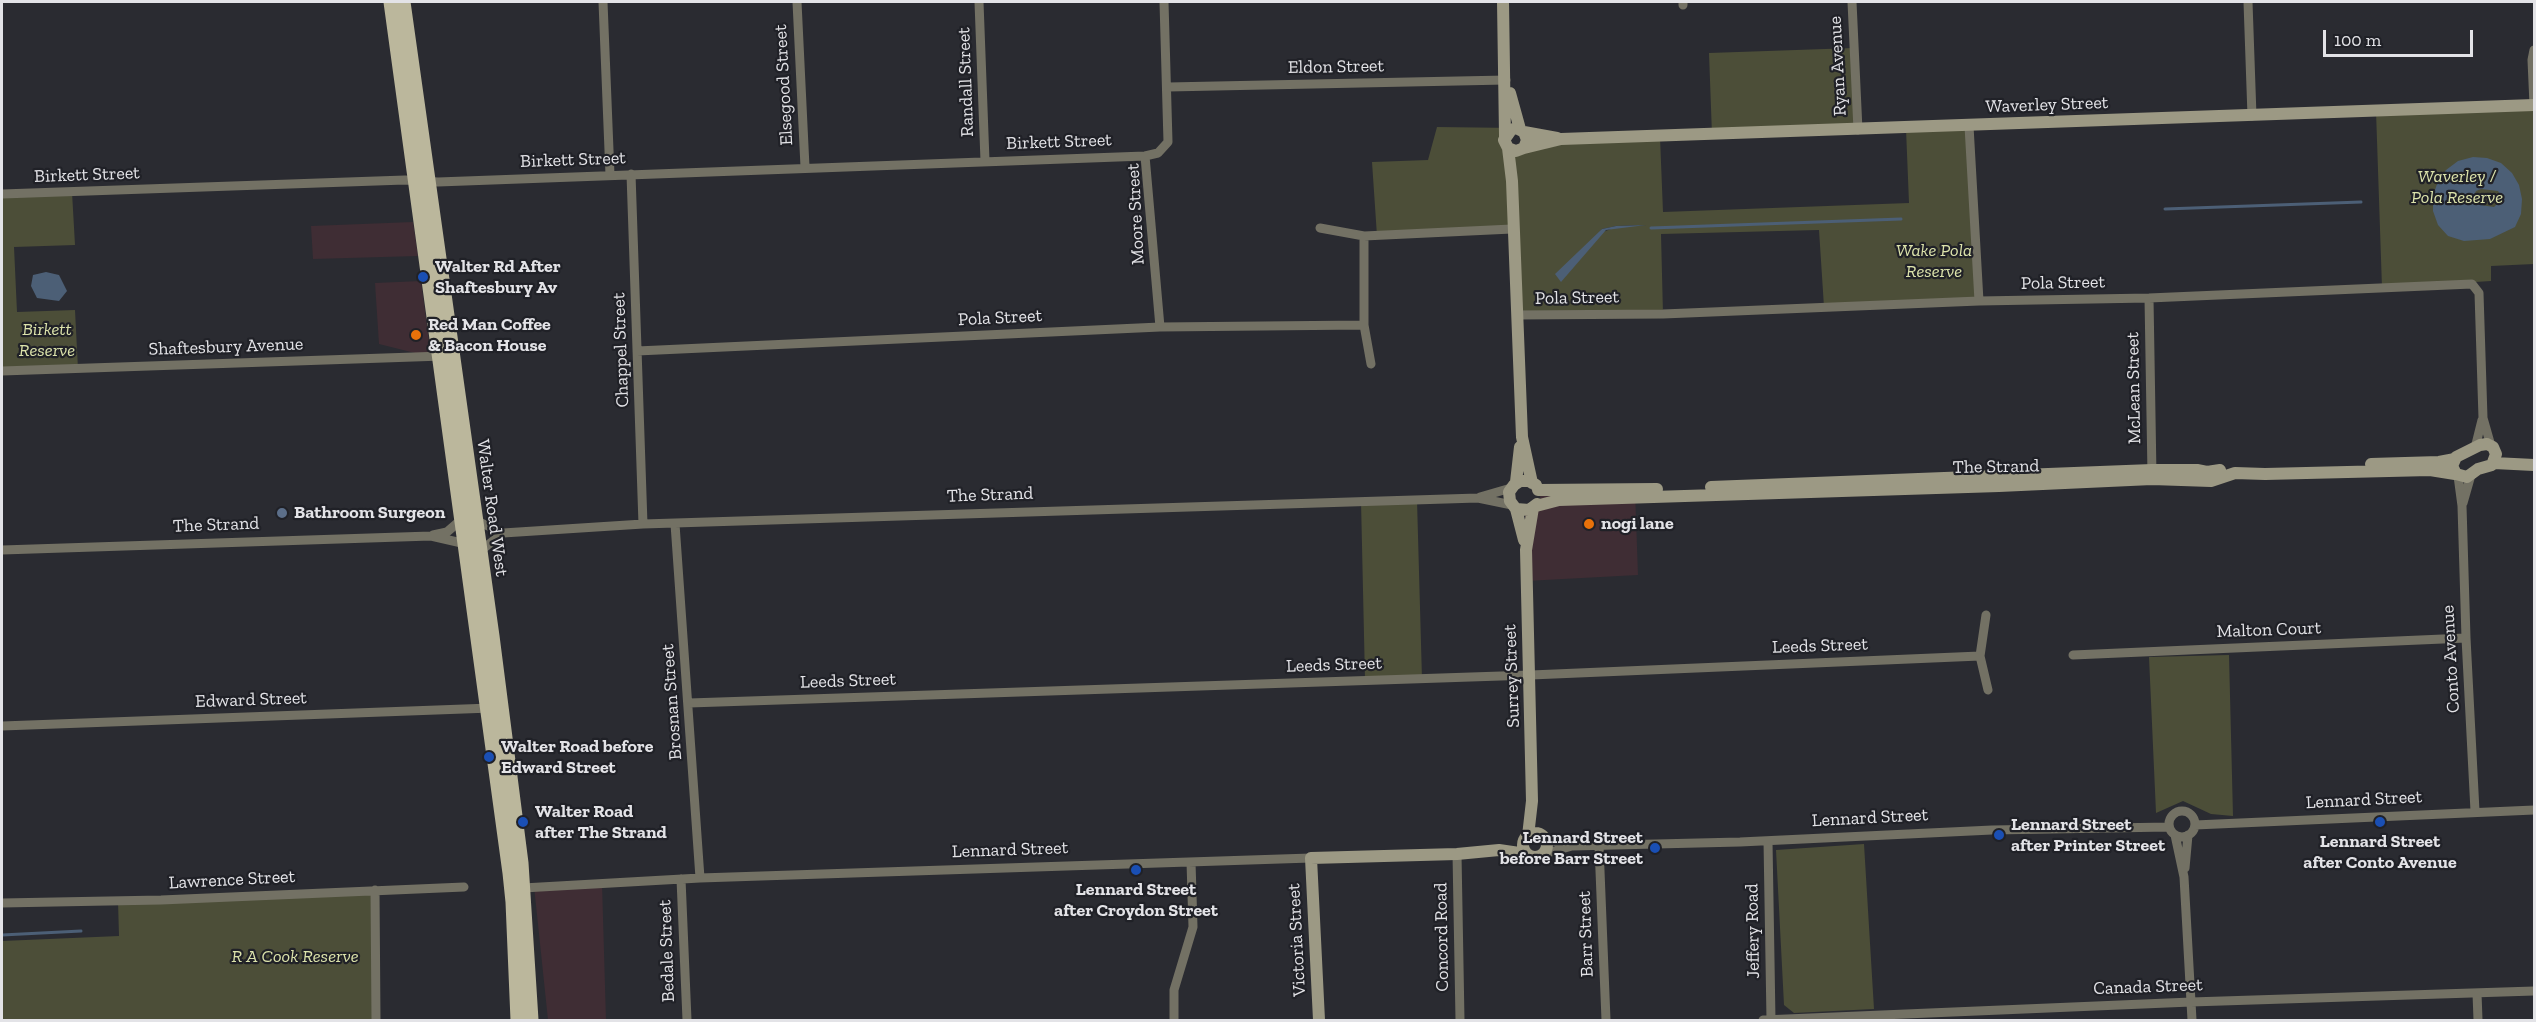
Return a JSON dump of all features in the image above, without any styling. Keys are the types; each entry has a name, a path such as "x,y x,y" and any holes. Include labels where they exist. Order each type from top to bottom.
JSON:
{"main road":[{"name":"Walter Road West","path":"391,2 421,181 472,548 523,888 531,1020"},
{"name":"Walter Road West","path":"403,2 421,181"},
{"name":"Walter Road West","path":"495,707 513,902 518,1020"}],"street":[{"path":"603,2 610,175"},
{"name":"Elsegood Street","path":"797,2 805,167"},
{"name":"Randall Street","path":"980,2 985,161"},
{"name":"Moore Street","path":"1160,327 1145,156 1158,153 1168,142 1164,2"},
{"path":"1503,2 1506,80 1514,146 1512,229 1518,315 1522,437 1514,485 1509,497 1514,507 1525,511 1534,507 1539,499 1522,437"},
{"name":"Ryan Avenue","path":"1852,2 1858,130"},
{"path":"2248,2 2252,116"},
{"path":"2534,105 2532,60 2535,50"},
{"path":"1506,80 1527,140 1514,146"},
{"name":"Eldon Street","path":"1168,87 1506,80"},
{"name":"Waverley Street","path":"1514,146 1561,140 2534,105"},
{"path":"1969,126 1978,301"},
{"path":"1514,146 1511,130 1522,130"},
{"name":"Waverley Street","path":"1522,130 1561,140"},
{"name":"Birkett Street","path":"2,194 1145,156"},
{"name":"Chappel Street","path":"631,174 643,524"},
{"path":"1320,228 1364,236 1512,229"},
{"path":"1364,236 1364,325 1371,364"},
{"name":"Pola Street","path":"1518,315 1663,314 1978,301 2149,298 2472,284 2479,293 2483,418 2493,453"},
{"name":"McLean Street","path":"2149,298 2152,474"},
{"name":"Pola Street","path":"637,351 1160,327 1364,325"},
{"name":"Shaftesbury Avenue","path":"2,371 445,355"},
{"name":"Pola Street","path":"2475,448 2483,418"},
{"path":"2456,475 2452,466 2455,459 2482,444 2493,453 2535,465"},
{"path":"2493,453 2535,457"},
{"path":"2471,475 2493,453"},
{"name":"The Strand","path":"1534,507 1559,500 2008,486 2197,470 2207,472 2233,465 2394,464 2455,459"},
{"name":"The Strand","path":"1535,486 1618,491 2152,474 2211,480 2235,472 2265,474 2430,470 2465,478 2471,475"},
{"name":"Conto Avenue","path":"2456,475 2462,506 2475,812"},
{"name":"Conto Avenue","path":"2462,506 2471,475"},
{"path":"1514,485 1524,480 1535,486"},
{"name":"The Strand","path":"1478,498 1514,485"},
{"name":"The Strand","path":"2,550 431,536 447,532 468,519 503,533 643,524 1478,498 1514,507"},
{"name":"Surrey Street","path":"1514,507 1526,550"},
{"name":"Surrey Street","path":"1526,838 1532,801 1531,675 1526,550 1534,507"},
{"name":"Brosnan Street","path":"675,524 700,878"},
{"path":"472,548 503,533"},
{"name":"The Strand","path":"431,536 472,548"},
{"path":"1986,615 1980,656 1988,690"},
{"name":"Malton Court","path":"2073,655 2466,638"},
{"name":"Leeds Street","path":"689,703 1531,675 1980,656"},
{"name":"Edward Street","path":"2,726 495,707"},
{"name":"Surrey Street","path":"1532,801 1544,838"},
{"name":"Lennard Street","path":"2195,825 2535,810"},
{"path":"2184,877 2170,818 2181,812 2189,814 2195,825 2188,835 2184,877 2192,1020"},
{"name":"Lennard Street","path":"1499,850 1535,833 1572,846 1599,846 1767,841 1992,830 2172,831"},
{"path":"2172,831 2181,837 2188,835"},
{"path":"1526,838 1524,850 1527,854"},
{"path":"1544,838 1547,845 1544,854"},
{"name":"Jeffery Road","path":"1767,841 1771,1020"},
{"name":"Lennard Street","path":"523,888 700,878 1457,854 1499,850 1535,857 1572,846"},
{"name":"Barr Street","path":"1599,846 1606,1020"},
{"name":"Concord Road","path":"1457,854 1460,1020"},
{"name":"Victoria Street","path":"1311,858 1319,1020"},
{"path":"1174,1020 1174,990 1193,927 1191,862"},
{"name":"Bedale Street","path":"681,879 687,1020"},
{"name":"Lawrence Street","path":"2,903 161,900 464,887"},
{"path":"375,890 376,1020"},
{"name":"Canada Street","path":"1763,1020 2192,1002 2535,991"},
{"path":"2477,993 2478,1020"}],"shaded area":[{"path":"413,222 418,256 313,259 311,226"},
{"path":"421,281 431,357 379,344 375,283"},
{"path":"1635,490 1638,575 1526,581 1525,511 1541,510 1540,495"},
{"path":"602,883 606,1020 548,1020 534,886"}],"green space":[{"path":"1854,48 1858,130 1712,135 1709,53"},
{"name":"Waverley / Pola Reserve","path":"2534,105 2534,264 2491,266 2491,281 2382,288 2376,111"},
{"name":"Wake Pola Reserve","path":"1969,126 1979,301 1824,307 1819,230 1661,234 1663,314 1518,315 1512,229 1377,236 1372,162 1428,160 1437,127 1516,128 1508,132 1512,151 1527,140 1660,137 1663,212 1909,203 1906,129","holes":["1646,225 1616,227 1603,232 1561,281 1602,229 1616,226"]},
{"name":"Birkett Reserve","path":"72,192 75,245 14,247 17,312 75,310 78,369 2,368 2,195"},
{"path":"1417,500 1422,679 1365,680 1361,501"},
{"path":"2229,655 2233,816 2211,814 2183,801 2156,813 2149,657"},
{"path":"1864,844 1874,1009 1794,1013 1784,1005 1776,850"},
{"name":"R A Cook Reserve","path":"375,890 376,1020 2,1020 2,941 119,936 118,901"}],"water":[{"path":"2473,157 2487,158 2501,163 2512,173 2519,185 2522,199 2521,214 2515,227 2490,239 2464,241 2448,236 2438,225 2433,211 2433,196 2438,181 2446,170 2458,161","holes":["2481,189 2498,191 2501,196 2500,201 2494,207 2474,204 2472,199 2476,191"]},
{"path":"1646,225 1606,230 1561,282 1555,274 1602,229"},
{"path":"46,272 59,275 67,291 59,301 37,298 31,286 33,275"}],"waterway":[{"path":"2165,209 2361,202"},
{"path":"1651,228 1901,219"},
{"path":"2,935 81,931"}],"place":[{"name":"Walter Rd After Shaftesbury Av","path":"423,277"},
{"name":"Red Man Coffee & Bacon House","path":"416,335"},
{"name":"Bathroom Surgeon","path":"282,513"},
{"name":"nogi lane","path":"1589,524"},
{"name":"Walter Road before Edward Street","path":"489,757"},
{"name":"Walter Road after The Strand","path":"523,822"},
{"name":"Lennard Street after Conto Avenue","path":"2380,822"},
{"name":"Lennard Street after Printer Street","path":"1999,835"},
{"name":"Lennard Street before Barr Street","path":"1655,848"},
{"name":"Lennard Street after Croydon Street","path":"1136,870"}]}
